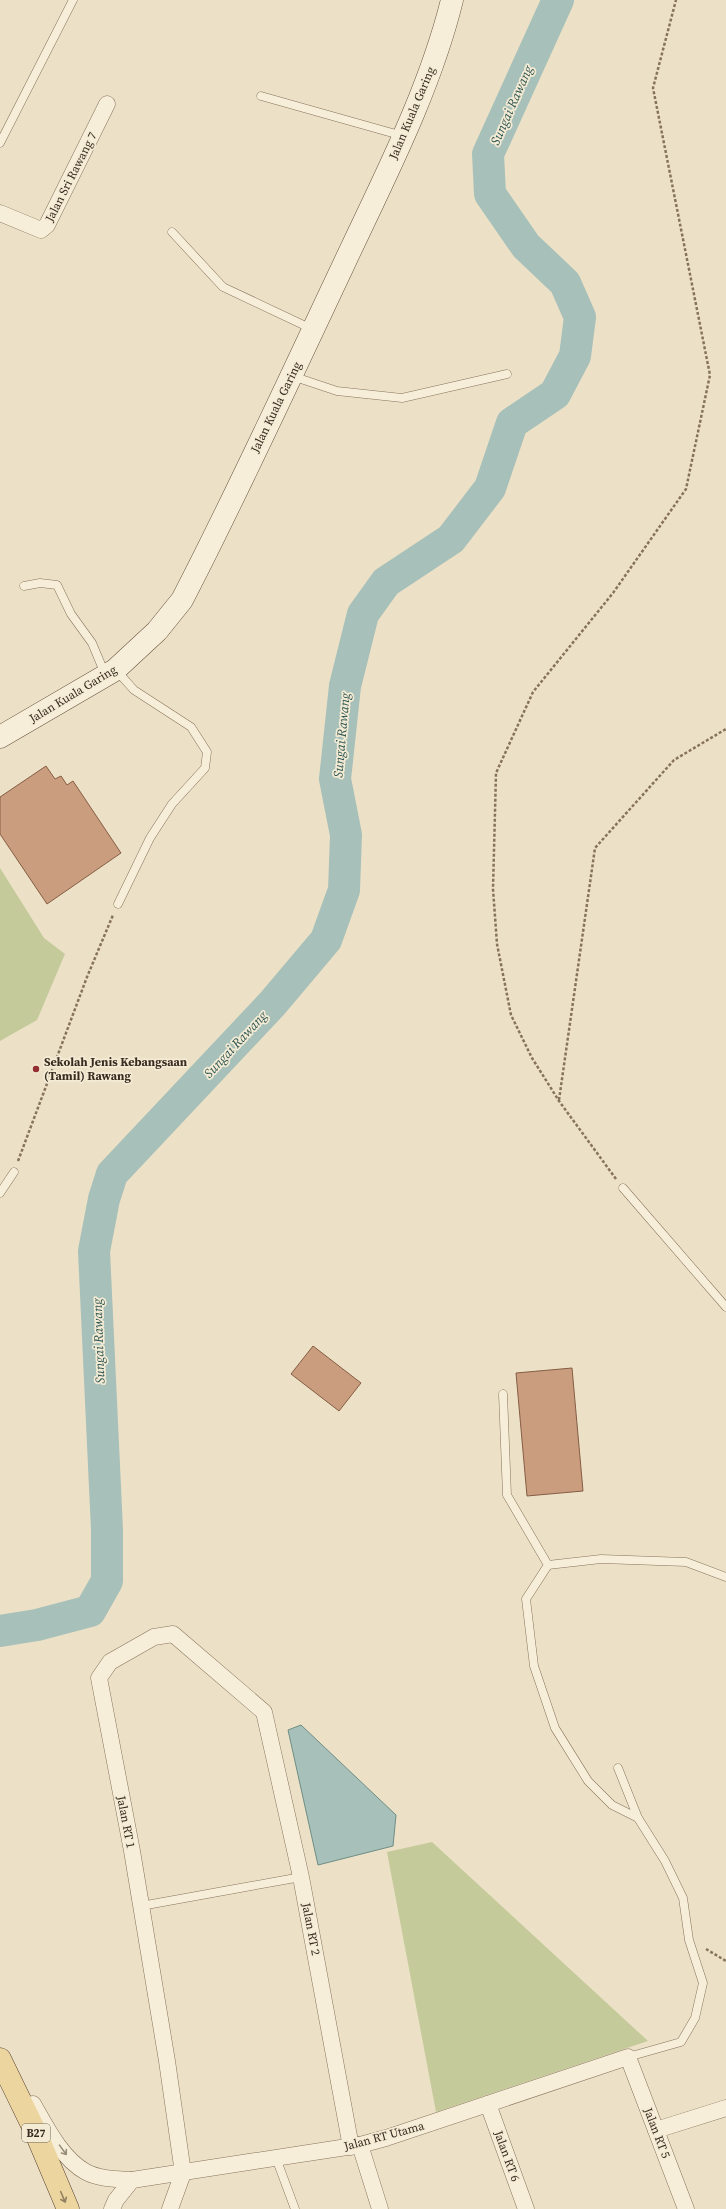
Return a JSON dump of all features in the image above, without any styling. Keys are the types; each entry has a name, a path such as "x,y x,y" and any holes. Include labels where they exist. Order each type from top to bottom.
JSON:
{"main road":[{"name":"B27","path":"0,2060 35,2131 68,2209"}],"street":[{"name":"Jalan Kuala Garing","path":"0,737 111,673 157,631 182,600 291,376 404,136 443,36 452,0"},
{"name":"Jalan Sri Rawang 7","path":"0,213 41,230 47,225 107,104"},
{"name":"Jalan RT 1","path":"183,2172 167,2061 141,1906 99,1678 110,1662 154,1636 173,1634 264,1712"},
{"name":"Jalan RT 2","path":"264,1712 301,1877 355,2146 380,2209"},
{"name":"Jalan RT Utama","path":"0,2045 45,2126 71,2162 87,2173 108,2178 132,2180 355,2146 488,2104 628,2057"},
{"name":"Jalan RT 5","path":"628,2057 686,2209"},
{"name":"Jalan RT 6","path":"488,2104 526,2209"},
{"path":"656,2130 726,2108"},
{"path":"170,2209 183,2172"},
{"path":"112,2209 116,2200 132,2180"}],"lane":[{"path":"0,143 73,0"},
{"path":"261,96 404,136"},
{"path":"172,232 223,287 313,329"},
{"path":"291,376 337,391 402,398 507,374"},
{"path":"24,586 40,583 57,585 71,614 111,673 134,690 191,727 207,752 205,768 172,804 150,838 118,904"},
{"path":"0,1193 14,1172"},
{"path":"622,1188 726,1307"},
{"path":"503,1394 507,1495 548,1565"},
{"path":"548,1565 601,1559 686,1562 726,1577"},
{"path":"548,1565 526,1599 534,1666 555,1728 588,1781 612,1805 638,1818"},
{"path":"618,1768 638,1818 665,1861 683,1898 689,1940 703,1983 696,2018 681,2042 628,2057"},
{"path":"141,1906 301,1877"},
{"path":"276,2158 295,2209"}],"path":[{"path":"622,1188 559,1101 532,1058 511,1015 497,944 493,888 496,773 533,692 614,593 686,489 710,375 653,88 676,0"},
{"path":"559,1101 595,848 674,760 726,729"},
{"path":"14,1172 87,977 118,904"}],"green space":[{"path":"0,868 44,938 65,954 37,1020 0,1041"},
{"path":"432,1842 648,2041 436,2112 387,1852"}],"water":[{"path":"301,1725 396,1815 393,1846 318,1865 288,1730"}],"building":[{"path":"46,766 55,779 61,776 67,785 73,781 121,853 47,904 0,834 0,797"},
{"path":"313,1346 361,1383 339,1411 291,1374"},
{"path":"572,1368 583,1491 527,1496 516,1373"}],"waterway":[{"name":"Sungai Rawang","path":"0,1631 37,1625 90,1611 107,1581 107,1530 94,1251 104,1199 112,1174 272,1004 326,940 344,890 346,835 335,779 345,686 363,614 386,582 451,539 490,488 512,423 555,394 575,356 580,317 565,283 526,246 490,194 488,154 558,0"}],"place":[{"name":"Sekolah Jenis Kebangsaan (Tamil) Rawang","path":"36,1069"}]}
